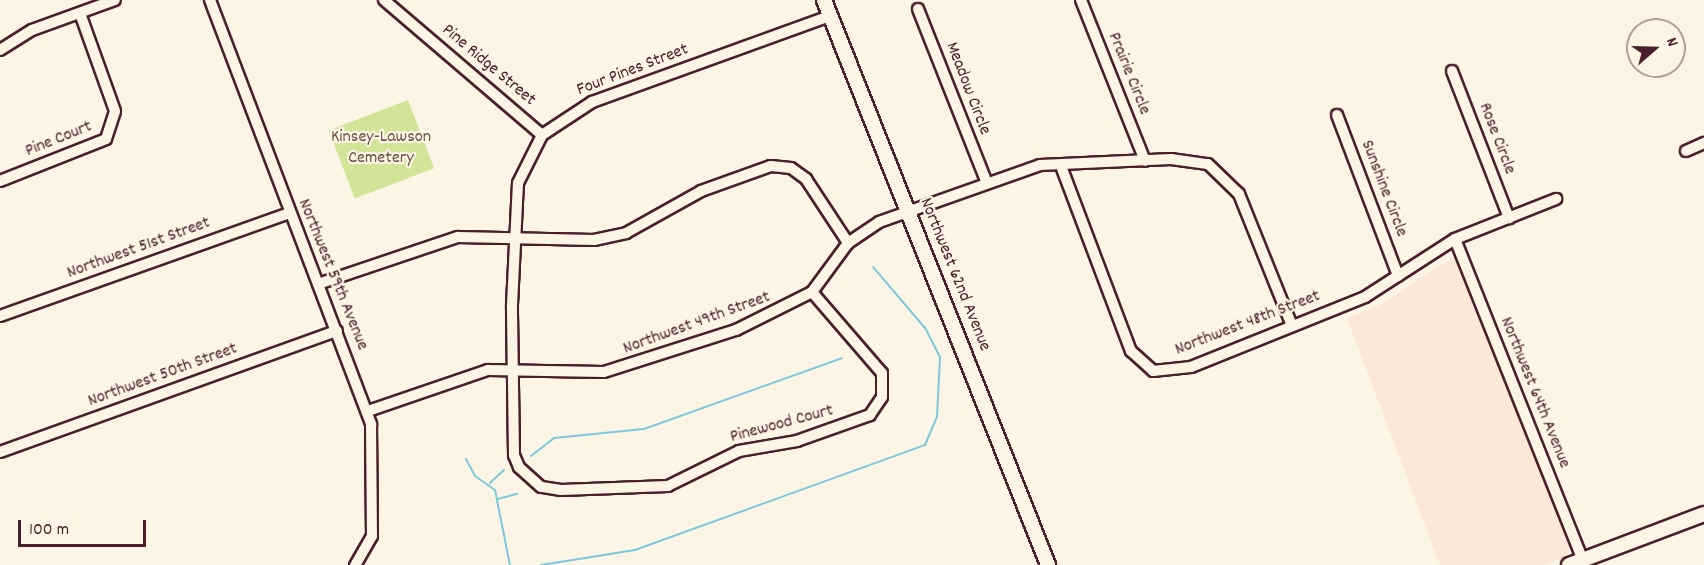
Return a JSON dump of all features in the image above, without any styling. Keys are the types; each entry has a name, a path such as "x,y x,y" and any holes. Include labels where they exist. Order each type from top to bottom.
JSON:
{"street":[{"path":"0,50 32,30 115,0"},
{"name":"Northwest 59th Avenue","path":"210,0 368,411 373,528 366,552 355,565"},
{"name":"Pine Ridge Street","path":"384,0 542,135"},
{"name":"Northwest 62nd Avenue","path":"824,0 1048,565"},
{"name":"Prairie Circle","path":"1081,0 1145,161"},
{"name":"Meadow Circle","path":"918,9 986,181"},
{"name":"Pine Court","path":"0,181 106,139 115,111 80,13"},
{"name":"Four Pines Street","path":"542,135 592,102 830,16"},
{"name":"Rose Circle","path":"1452,71 1509,218"},
{"name":"Sunshine Circle","path":"1337,115 1398,276"},
{"path":"514,367 518,183 542,135"},
{"path":"1686,151 1704,143"},
{"name":"Northwest 49th Street","path":"368,411 456,380 514,367 590,374 623,369 736,330 812,292 848,243 908,208 1024,168 1192,159 1209,164 1232,182 1292,326"},
{"path":"318,284 443,240 516,237 594,240 627,233 701,191 778,165 806,179 848,243"},
{"name":"Northwest 48th Street","path":"1061,166 1140,364 1153,371 1191,367 1365,297 1455,239 1556,199"},
{"name":"Northwest 51st Street","path":"0,316 290,213"},
{"name":"Northwest 64th Avenue","path":"1455,239 1583,560"},
{"name":"Pinewood Court","path":"514,367 514,455 527,476 541,487 561,490 668,486 739,451 797,441 870,415 882,397 882,374 812,292"},
{"name":"Northwest 50th Street","path":"0,452 337,331"},
{"path":"1569,565 1704,514"}],"shaded area":[{"path":"1455,256 1570,545 1566,556 1544,565 1440,565 1347,318 1380,305"}],"green space":[{"name":"Kinsey-Lawson Cemetery","path":"408,100 434,168 355,199 329,130"}],"waterway":[{"path":"541,565 635,550 925,445 937,417 940,357 925,328 873,267"},
{"path":"531,456 554,438 644,429 842,358"},
{"path":"466,459 475,476 495,490 510,565"},
{"path":"490,483 504,470"},
{"path":"498,499 517,494"}]}
